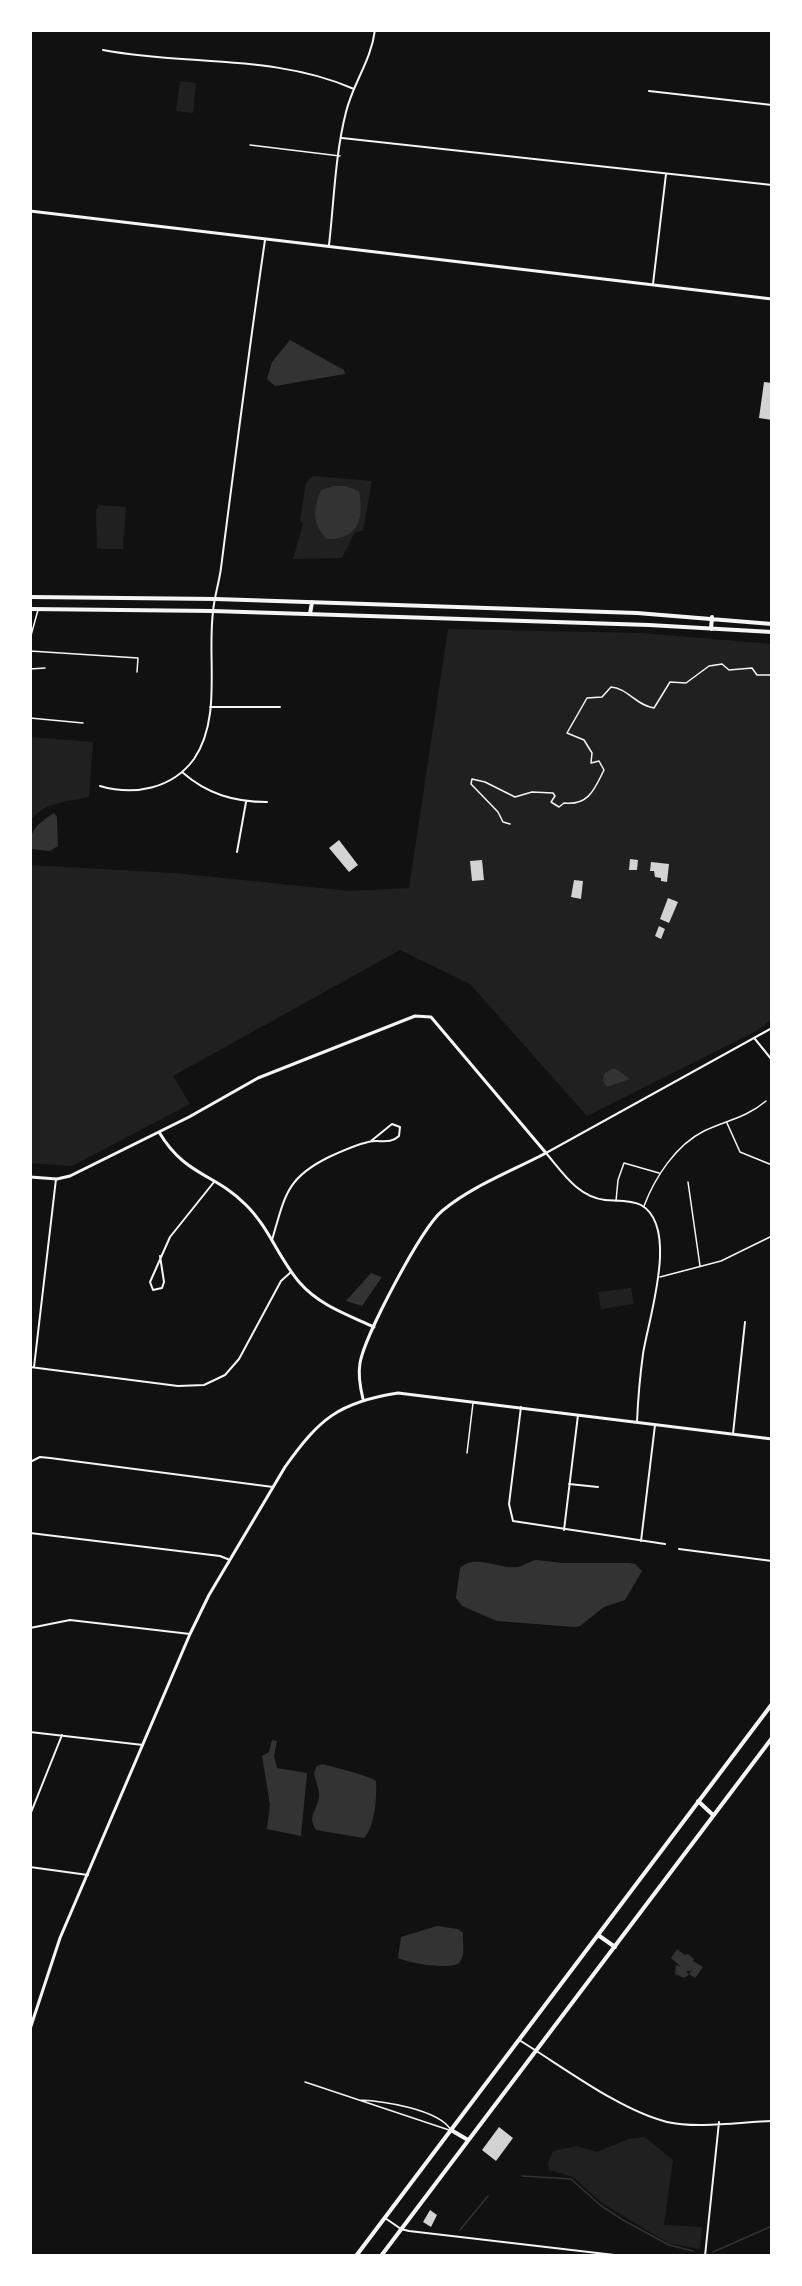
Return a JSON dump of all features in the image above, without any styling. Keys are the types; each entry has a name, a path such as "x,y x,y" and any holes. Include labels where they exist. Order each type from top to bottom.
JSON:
{"main road":[{"path":"30,597 216,599 513,609 712,617 772,624"},
{"path":"310,614 312,603"},
{"path":"30,609 213,610 772,631"},
{"path":"513,609 513,620"},
{"path":"711,629 712,617"},
{"path":"356,2256 772,1704"},
{"path":"381,2256 772,1738"},
{"path":"698,1801 713,1815"},
{"path":"598,1935 615,1947"},
{"path":"451,2130 468,2140"}],"street":[{"path":"328,247 345,116 354,89 367,64 375,30"},
{"path":"103,50 146,57 241,63 304,72 354,89"},
{"path":"649,91 772,105"},
{"path":"342,138 772,185"},
{"path":"652,285 666,174"},
{"path":"30,211 772,299"},
{"path":"100,786 138,791 157,786 182,772 194,759 204,740 210,707 213,610 265,240"},
{"path":"210,707 280,707"},
{"path":"182,772 208,791 246,802 267,802"},
{"path":"237,852 246,802"},
{"path":"30,1177 56,1179 70,1176 159,1132 258,1077 421,1014 436,1020 579,1190 593,1197 644,1206 655,1226 660,1242 660,1277 643,1355 637,1422"},
{"path":"363,1399 360,1362 374,1327 415,1247 434,1220 458,1200 772,1028"},
{"path":"755,1039 772,1060"},
{"path":"272,1240 289,1189 301,1173 333,1155 370,1141 397,1139 400,1127 392,1124 370,1141"},
{"path":"159,1132 184,1165 214,1182 245,1204 272,1240 291,1272 318,1300 374,1327"},
{"path":"56,1179 32,1367 178,1386 204,1385 215,1381 239,1359 281,1281 291,1272"},
{"path":"160,1256 164,1282 162,1288 153,1290 150,1282 160,1256 170,1237 214,1182"},
{"path":"733,1434 745,1322"},
{"path":"30,2029 53,1956 190,1634 273,1487 310,1434 330,1417 363,1399 398,1394 772,1439"},
{"path":"521,1407 509,1504 513,1521 665,1544"},
{"path":"564,1530 578,1415"},
{"path":"641,1541 655,1424"},
{"path":"31,1461 50,1458 273,1487"},
{"path":"569,1484 598,1487"},
{"path":"30,1533 220,1556 230,1560"},
{"path":"679,1549 772,1561"},
{"path":"30,1628 70,1620 190,1634"},
{"path":"30,1732 143,1745"},
{"path":"30,1815 62,1736"},
{"path":"30,1867 88,1875"},
{"path":"519,2040 630,2108 657,2119 682,2124 772,2121"},
{"path":"705,2256 719,2122"},
{"path":"384,2218 401,2229 623,2256"}],"lane":[{"path":"250,145 340,156"},
{"path":"30,639 38,609"},
{"path":"30,651 138,658 137,672"},
{"path":"30,669 45,668"},
{"path":"30,718 83,723"},
{"path":"644,1206 660,1173 692,1139 727,1122 748,1115 766,1101"},
{"path":"727,1122 731,1137 740,1152 772,1165"},
{"path":"616,1201 618,1179 624,1162 660,1173"},
{"path":"688,1182 700,1267"},
{"path":"660,1277 721,1261 772,1236"},
{"path":"467,1453 473,1402"},
{"path":"305,2082 451,2130"},
{"path":"355,2100 381,2101 445,2120 451,2130"}],"path":[{"path":"510,824 503,822 498,812 471,784 472,779 515,797 532,792 535,794 553,793 555,796 551,802 559,807 577,802 596,790 604,770 599,761 591,763 592,753 584,740 567,733 586,698 602,697 611,687 632,696 644,707 654,708 670,682 686,683 709,666 722,664 729,670 752,668 757,675 772,675"}],"shaded area":[{"path":"180,81 196,83 193,113 176,111"},
{"path":"290,340 344,370 345,374 275,386 267,379 272,362"},
{"path":"313,476 372,481 363,531 355,532 342,558 293,559 303,524 300,520 306,483"},
{"path":"333,486 346,486 359,491 361,510 357,526 353,531 346,536 327,539 316,522 315,510 321,490"},
{"path":"98,505 126,507 123,549 97,549 96,511"},
{"path":"448,629 642,633 772,644 772,1019 758,1030 587,1116 470,984 400,950 173,1076 190,1104 72,1166 30,1163 30,865 174,873 350,891 409,888"},
{"path":"30,737 93,742 89,797 48,807 35,815 30,822"},
{"path":"54,813 57,817 58,846 50,851 30,849 33,832 43,820"},
{"path":"611,1069 616,1069 630,1079 607,1087 603,1081 604,1074"},
{"path":"371,1273 382,1277 362,1306 346,1301"},
{"path":"631,1288 634,1304 601,1309 598,1292"},
{"path":"536,1560 563,1563 629,1563 635,1564 642,1571 625,1600 604,1607 580,1626 574,1627 497,1621 462,1606 456,1598 460,1568 466,1564 480,1562 518,1567"},
{"path":"272,1740 277,1741 274,1756 277,1768 307,1773 301,1836 267,1829 270,1805 262,1756 269,1752"},
{"path":"323,1764 376,1781 373,1819 364,1838 316,1830 313,1825 312,1817 319,1794 314,1773 317,1766"},
{"path":"437,1926 458,1929 463,1933 463,1951 460,1962 456,1965 440,1966 398,1958 401,1937"},
{"path":"677,1949 685,1955 688,1954 694,1959 693,1961 703,1967 695,1978 689,1974 693,1968 686,1971 689,1975 684,1978 675,1974 676,1965 681,1967 671,1958"},
{"path":"645,2137 673,2160 664,2225 702,2227 700,2249 668,2243 602,2203 573,2177 549,2170 548,2163 553,2151 577,2146 597,2152 628,2139"}],"building":[{"path":"764,382 772,383 772,420 759,418"},
{"path":"339,840 358,865 349,872 329,848"},
{"path":"630,859 638,860 637,870 629,870"},
{"path":"482,860 484,880 472,881 470,861"},
{"path":"651,862 669,864 667,882 661,881 661,878 655,877 654,871 650,871"},
{"path":"574,880 583,881 581,899 571,897"},
{"path":"668,898 678,902 669,923 660,919"},
{"path":"659,926 665,929 661,939 655,936"},
{"path":"499,2127 513,2138 496,2161 482,2150"},
{"path":"430,2210 437,2215 431,2227 423,2222"}],"waterway":[{"path":"522,2176 571,2179 600,2205 623,2220 669,2245 693,2251"},
{"path":"460,2230 488,2196"},
{"path":"713,2252 772,2226"}]}
